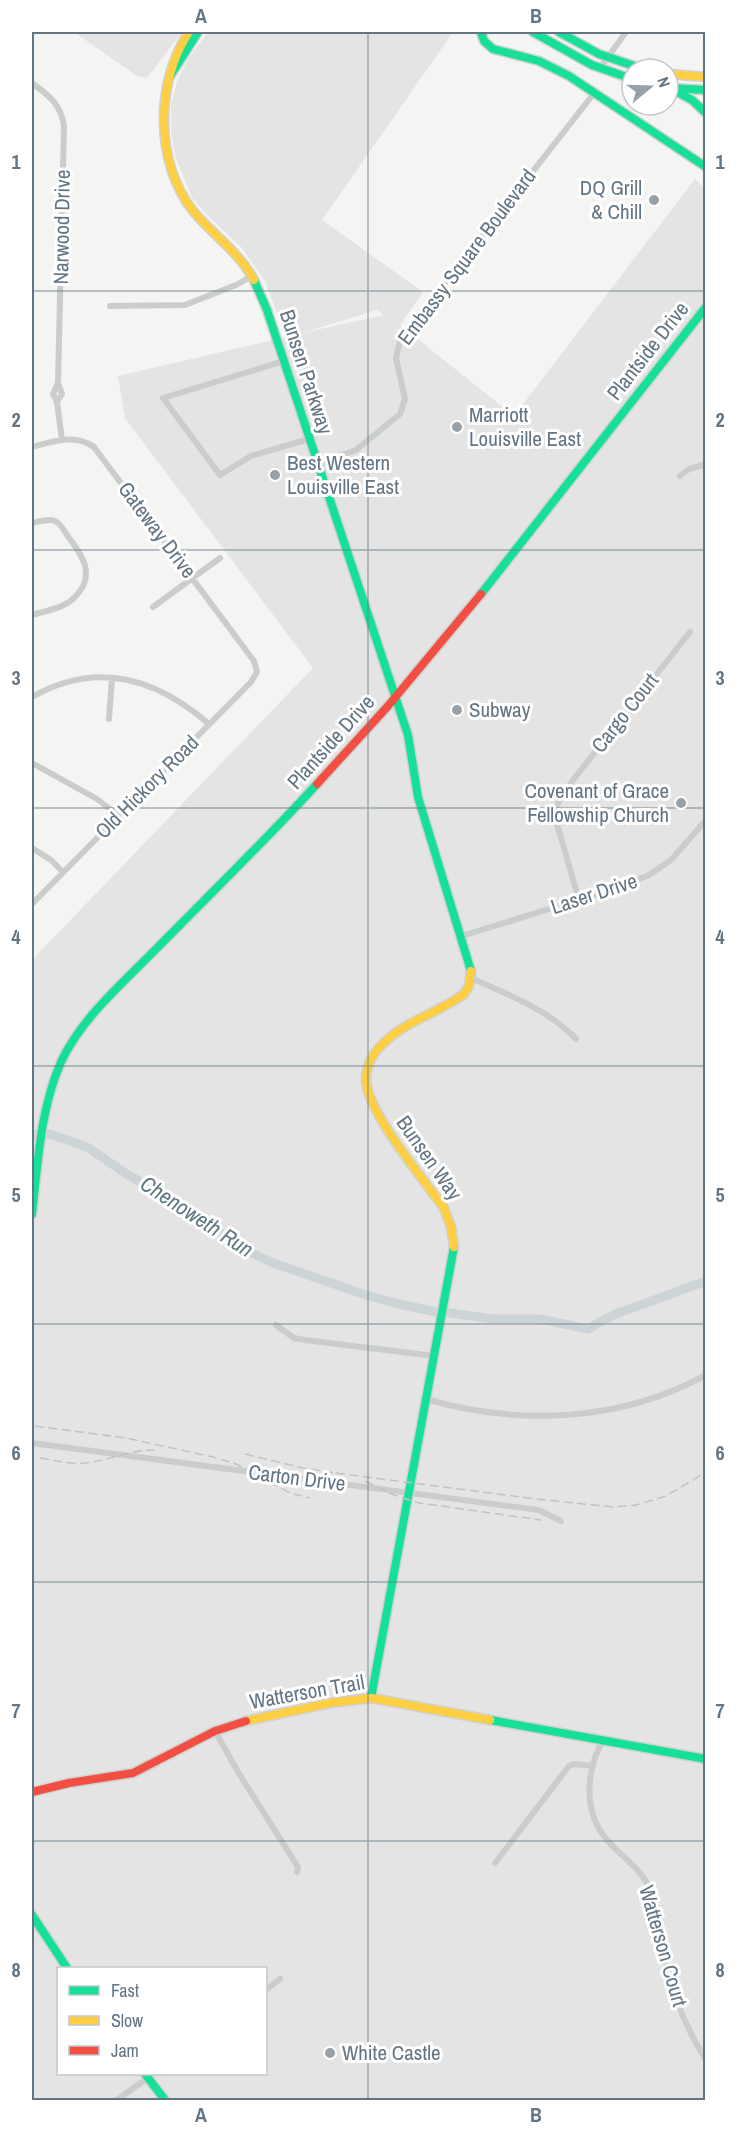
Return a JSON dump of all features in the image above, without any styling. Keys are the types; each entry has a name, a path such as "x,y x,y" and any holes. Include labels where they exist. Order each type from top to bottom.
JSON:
{"main road":[{"name":"Bunsen Parkway","path":"189,32 178,48 171,67 164,121 167,159 174,180 191,209 231,249 261,292 395,698"},
{"name":"Bunsen Parkway","path":"170,77 198,32"},
{"path":"481,32 484,41 493,49 551,66 595,92 705,167"},
{"path":"533,32 600,68 620,75"},
{"path":"559,32 582,46 620,62"},
{"path":"680,75 705,77"},
{"path":"680,89 705,90"},
{"path":"680,94 692,100 705,113"},
{"name":"Plantside Drive","path":"32,1214 44,1120 55,1078 84,1026 111,995 286,818 395,698 453,629 705,307"},
{"path":"395,698 408,735 418,796 470,963 471,978"},
{"name":"Bunsen Way","path":"371,1698 454,1248 452,1225 438,1199 375,1112 370,1100 367,1077 372,1057 383,1042 456,1000 464,994 471,978"},
{"name":"Watterson Trail","path":"32,1792 69,1783 133,1773 215,1731 249,1720 330,1703 371,1698 705,1760"},
{"path":"32,1915 66,1967"},
{"path":"149,2075 165,2100"}],"street":[{"path":"600,68 626,32"},
{"name":"Narwood Drive","path":"32,83 56,103 64,126 58,384 62,394 57,402 62,440"},
{"name":"Embassy Square Boulevard","path":"317,464 356,450 400,414 405,399 396,358 400,341 595,92"},
{"path":"110,306 185,305 236,285 252,276"},
{"path":"284,361 163,398 220,475 251,456 309,439"},
{"name":"Gateway Drive","path":"32,447 62,440 81,440 94,447 193,578 257,668"},
{"path":"680,476 689,469 705,464"},
{"path":"32,523 56,521 84,558 86,567 83,584 77,595 66,604 32,615"},
{"path":"153,607 220,558"},
{"name":"Cargo Court","path":"579,900 556,823 558,803 573,780 690,632"},
{"name":"Old Hickory Road","path":"32,904 255,678 257,668"},
{"path":"32,697 53,686 75,680 112,678 138,682 158,689 175,698 209,724"},
{"path":"109,719 112,678"},
{"path":"32,763 97,799 119,816"},
{"name":"Laser Drive","path":"462,936 636,881 658,870 678,853 705,820"},
{"path":"32,848 51,860 63,872"},
{"path":"471,978 537,1010 564,1026 576,1039"},
{"path":"276,1325 294,1338 434,1356"},
{"path":"426,1399 507,1415 566,1416 630,1406 674,1391 705,1375"},
{"name":"Carton Drive","path":"32,1443 539,1510 561,1521"},
{"path":"215,1731 298,1868 297,1872"},
{"name":"Watterson Court","path":"603,1741 598,1748 593,1766 590,1790 593,1818 603,1837 633,1865 652,1892 672,1986 685,2022 705,2060"},
{"path":"495,1863 569,1766 574,1764 593,1766"},
{"path":"267,1989 280,1979"},
{"path":"117,2100 149,2075"}],"shaded area":[{"path":"74,32 182,32 147,78 137,76"},
{"path":"208,32 453,32 322,220 423,292 400,325 514,416 695,179 705,189 705,2100 32,2100 32,960 313,668 125,418 118,376 286,337 265,281 241,247 192,198 175,156 171,130 171,105 177,81 188,59","holes":["377,310 384,315 302,333"]}],"waterway":[{"name":"Chenoweth Run","path":"32,1134 50,1134 89,1148 125,1173 195,1213 239,1247 273,1263 369,1296 436,1312"},
{"name":"Chenoweth Run","path":"450,1313 493,1319 540,1319 588,1329 613,1315 706,1281"}],"railway":[{"path":"35,1426 126,1438 213,1457 236,1464 290,1493 310,1498"},
{"path":"40,1458 69,1463 95,1462 154,1450"},
{"path":"245,1454 303,1468 342,1474"},
{"path":"336,1473 613,1507 636,1505 666,1496 706,1472"},
{"path":"365,1481 394,1495 419,1503 541,1520"}],"traffic: fast":[{"path":"170,76 198,32"},
{"path":"481,32 484,41 493,49 539,61 569,76 706,167"},
{"path":"533,32 592,65 620,75"},
{"path":"559,32 599,54 620,61"},
{"path":"680,89 706,90"},
{"path":"680,93 692,100 706,113"},
{"path":"254,280 267,310 408,735 418,797 471,971"},
{"path":"481,594 706,307"},
{"path":"32,1214 38,1156 48,1099 61,1062 80,1030 105,1001 317,784"},
{"path":"371,1698 454,1247"},
{"path":"490,1720 706,1759"},
{"path":"32,1915 66,1967"},
{"path":"146,2075 165,2100"}],"traffic: slow":[{"path":"189,32 178,52 165,98 166,146 172,170 193,211 233,252 254,280"},
{"path":"680,75 706,77"},
{"path":"454,1247 451,1227 444,1208 411,1164 376,1110 369,1094 366,1074 374,1054 395,1034 464,994 469,986 471,971"},
{"path":"246,1721 330,1703 371,1698 490,1720"}],"traffic: jam":[{"path":"317,784 388,706 481,594"},
{"path":"32,1792 69,1783 133,1773 215,1731 246,1721"}],"place":[{"name":"DQ Grill & Chill","path":"654,200"},
{"name":"Marriott Louisville East","path":"457,427"},
{"name":"Best Western Louisville East","path":"275,475"},
{"name":"Subway","path":"457,710"},
{"name":"Covenant of Grace Fellowship Church","path":"681,803"},
{"name":"White Castle","path":"330,2053"}]}
